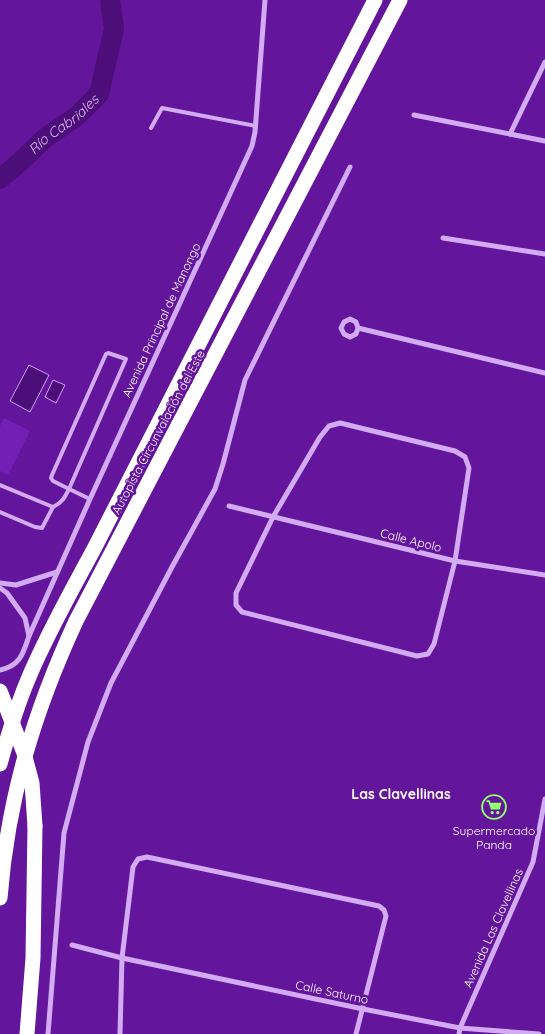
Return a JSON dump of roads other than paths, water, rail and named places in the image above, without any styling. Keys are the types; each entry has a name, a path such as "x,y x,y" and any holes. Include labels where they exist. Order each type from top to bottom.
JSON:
{"highway":[{"name":"Autopista Circunvalación del Este","path":"0,764 16,709 43,646 375,0"},
{"name":"Autopista Circunvalación del Este","path":"0,898 5,846 18,780 37,715 62,652 76,621 400,0"},
{"path":"0,691 26,760 32,784 35,826 33,958 27,1034"}],"street":[{"name":"Avenida Principal de Manongo","path":"0,670 10,668 22,656 90,498 252,146 256,126 265,0"},
{"path":"510,134 545,62"},
{"path":"414,115 545,141"},
{"path":"48,1034 64,833 88,742 111,683 215,489 245,380 350,167"},
{"path":"443,238 545,254"},
{"path":"358,328 545,373"},
{"path":"340,423 454,451 465,457 469,468 455,560 434,644 428,654 417,656 242,612 236,606 236,593 273,517 320,437 329,426 340,423"},
{"name":"Calle Apolo","path":"229,506 455,560 545,575"},
{"path":"0,583 16,585 57,572"},
{"path":"0,588 7,593 25,618 29,636"},
{"name":"Avenida Las Clavellinas","path":"459,1034 533,862 545,798"},
{"path":"120,1034 122,958 133,867 138,859 147,857 379,906 384,910 386,916 356,1034"},
{"name":"Calle Saturno","path":"72,945 122,958 460,1028 539,1034"}],"lane":[{"path":"151,128 162,108 256,126"},
{"path":"0,512 35,527 42,528 53,507 65,499 69,489 126,359 110,354 106,354 52,475 53,481 69,489 90,498"},
{"path":"0,485 53,507"}],"waterway":[{"name":"Río Cabriales","path":"0,179 45,138 77,116 99,94 114,29 110,0"}],"place":[{"name":"Supermercado Panda","path":"494,807"}],"district":[{"name":"Las Clavellinas","path":"401,794"}]}
